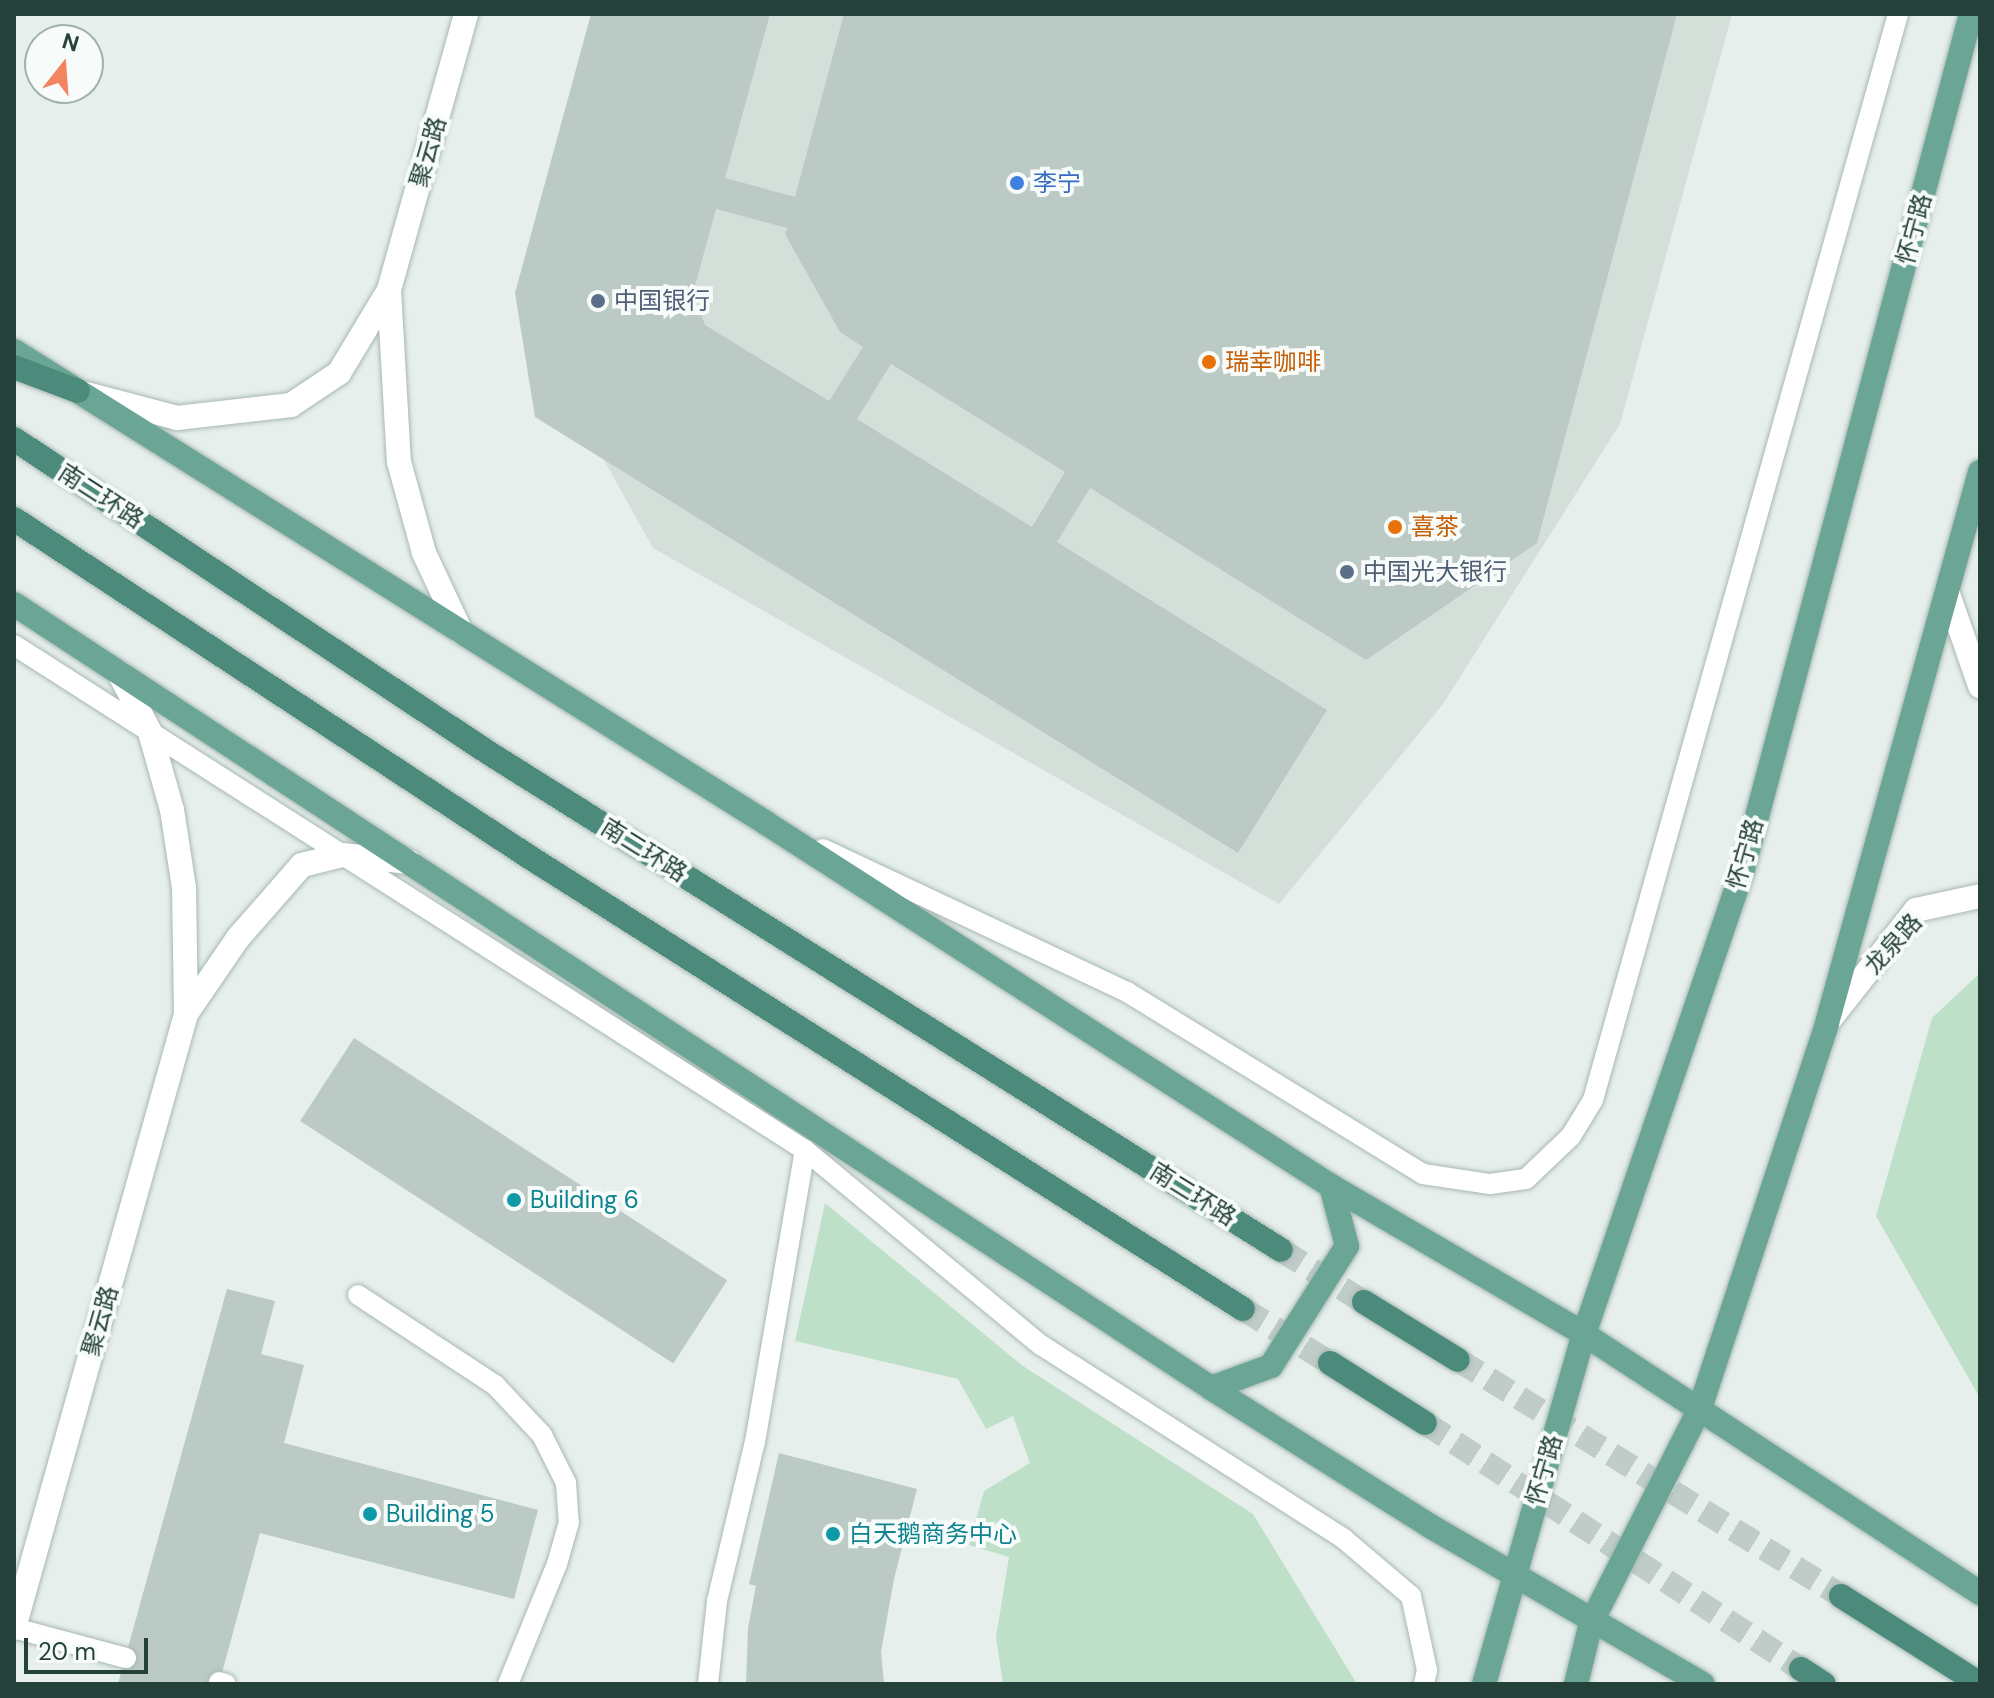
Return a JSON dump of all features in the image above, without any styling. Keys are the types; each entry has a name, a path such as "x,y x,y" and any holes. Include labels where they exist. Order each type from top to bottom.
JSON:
{"highway":[{"path":"14,367 78,391"},
{"name":"南二环路","path":"14,439 492,755 1281,1250"},
{"path":"14,519 548,869 1243,1309"},
{"path":"1364,1302 1458,1360"},
{"path":"1330,1363 1425,1423"},
{"path":"1841,1596 1980,1684"},
{"path":"1801,1669 1824,1684"}],"main road":[{"name":"怀宁路","path":"1484,1684 1584,1334 1743,869 1971,14"},
{"path":"14,351 766,823 1331,1186 1584,1334 1980,1593"},
{"path":"1576,1684 1591,1623 1700,1408 1827,1023 1980,472"},
{"path":"14,604 1211,1388 1591,1623 1703,1684"},
{"path":"1211,1388 1271,1366 1347,1246 1331,1186"},
{"path":"1849,1509 1980,1572"}],"street":[{"name":"聚云路","path":"389,290 466,14"},
{"path":"78,391 177,418 291,405 339,373 389,290"},
{"path":"389,290 399,462 424,553 461,632"},
{"path":"1947,591 1980,686"},
{"name":"聚云路","path":"14,1628 186,1014 184,888 172,810 150,732 119,673"},
{"name":"聚云路","path":"186,1014 238,938 302,865 342,855 410,862"},
{"name":"龙泉路","path":"1827,1023 1916,910 1980,896"}],"lane":[{"path":"766,823 1127,992 1423,1174 1490,1184 1526,1179 1571,1136 1593,1100 1898,14"},
{"path":"14,645 805,1150 1041,1345 1344,1539 1411,1596 1427,1670 1424,1684"},
{"path":"708,1684 717,1601 755,1442 805,1150"},
{"path":"358,1295 495,1385 542,1435 566,1483 569,1522 557,1564 508,1684"},
{"path":"14,1628 126,1658"}],"shaded area":[{"path":"628,14 1732,14 1620,424 1443,704 1279,904 653,548 535,336"}],"green space":[{"path":"1980,973 1980,1398 1876,1216 1932,1018"},
{"path":"825,1203 1023,1366 1253,1514 1357,1684 1003,1684 996,1637 1009,1557 969,1545 984,1491 1030,1463 1013,1416 986,1429 958,1379 795,1341"}],"building":[{"path":"591,14 770,14 725,178 795,197 844,14 1677,14 1537,543 1366,660 1090,488 1057,542 1327,710 1238,853 535,417 515,293","holes":["716,209 787,228 785,234 840,332 863,347 829,401 705,325 693,293","891,364 1065,472 1032,527 857,419"]},
{"name":"Building 6","path":"354,1038 727,1280 673,1363 300,1121"},
{"path":"227,1289 275,1301 261,1354 304,1365 284,1443 538,1510 514,1599 260,1533 219,1684 118,1684"},
{"name":"白天鹅商务中心","path":"779,1453 917,1489 894,1579 881,1652 884,1684 746,1684 748,1628 756,1586 749,1584"}],"tunnel":[{"path":"1281,1250 1364,1302"},
{"path":"1243,1309 1330,1363"},
{"path":"1458,1360 1841,1596"},
{"path":"1425,1423 1801,1669"}],"place":[{"name":"李宁","path":"1017,183"},
{"name":"中国银行","path":"598,301"},
{"name":"瑞幸咖啡","path":"1209,362"},
{"name":"喜茶","path":"1395,527"},
{"name":"中国光大银行","path":"1347,572"},
{"name":"Building 6","path":"514,1200"},
{"name":"Building 5","path":"370,1514"},
{"name":"白天鹅商务中心","path":"833,1534"}]}
